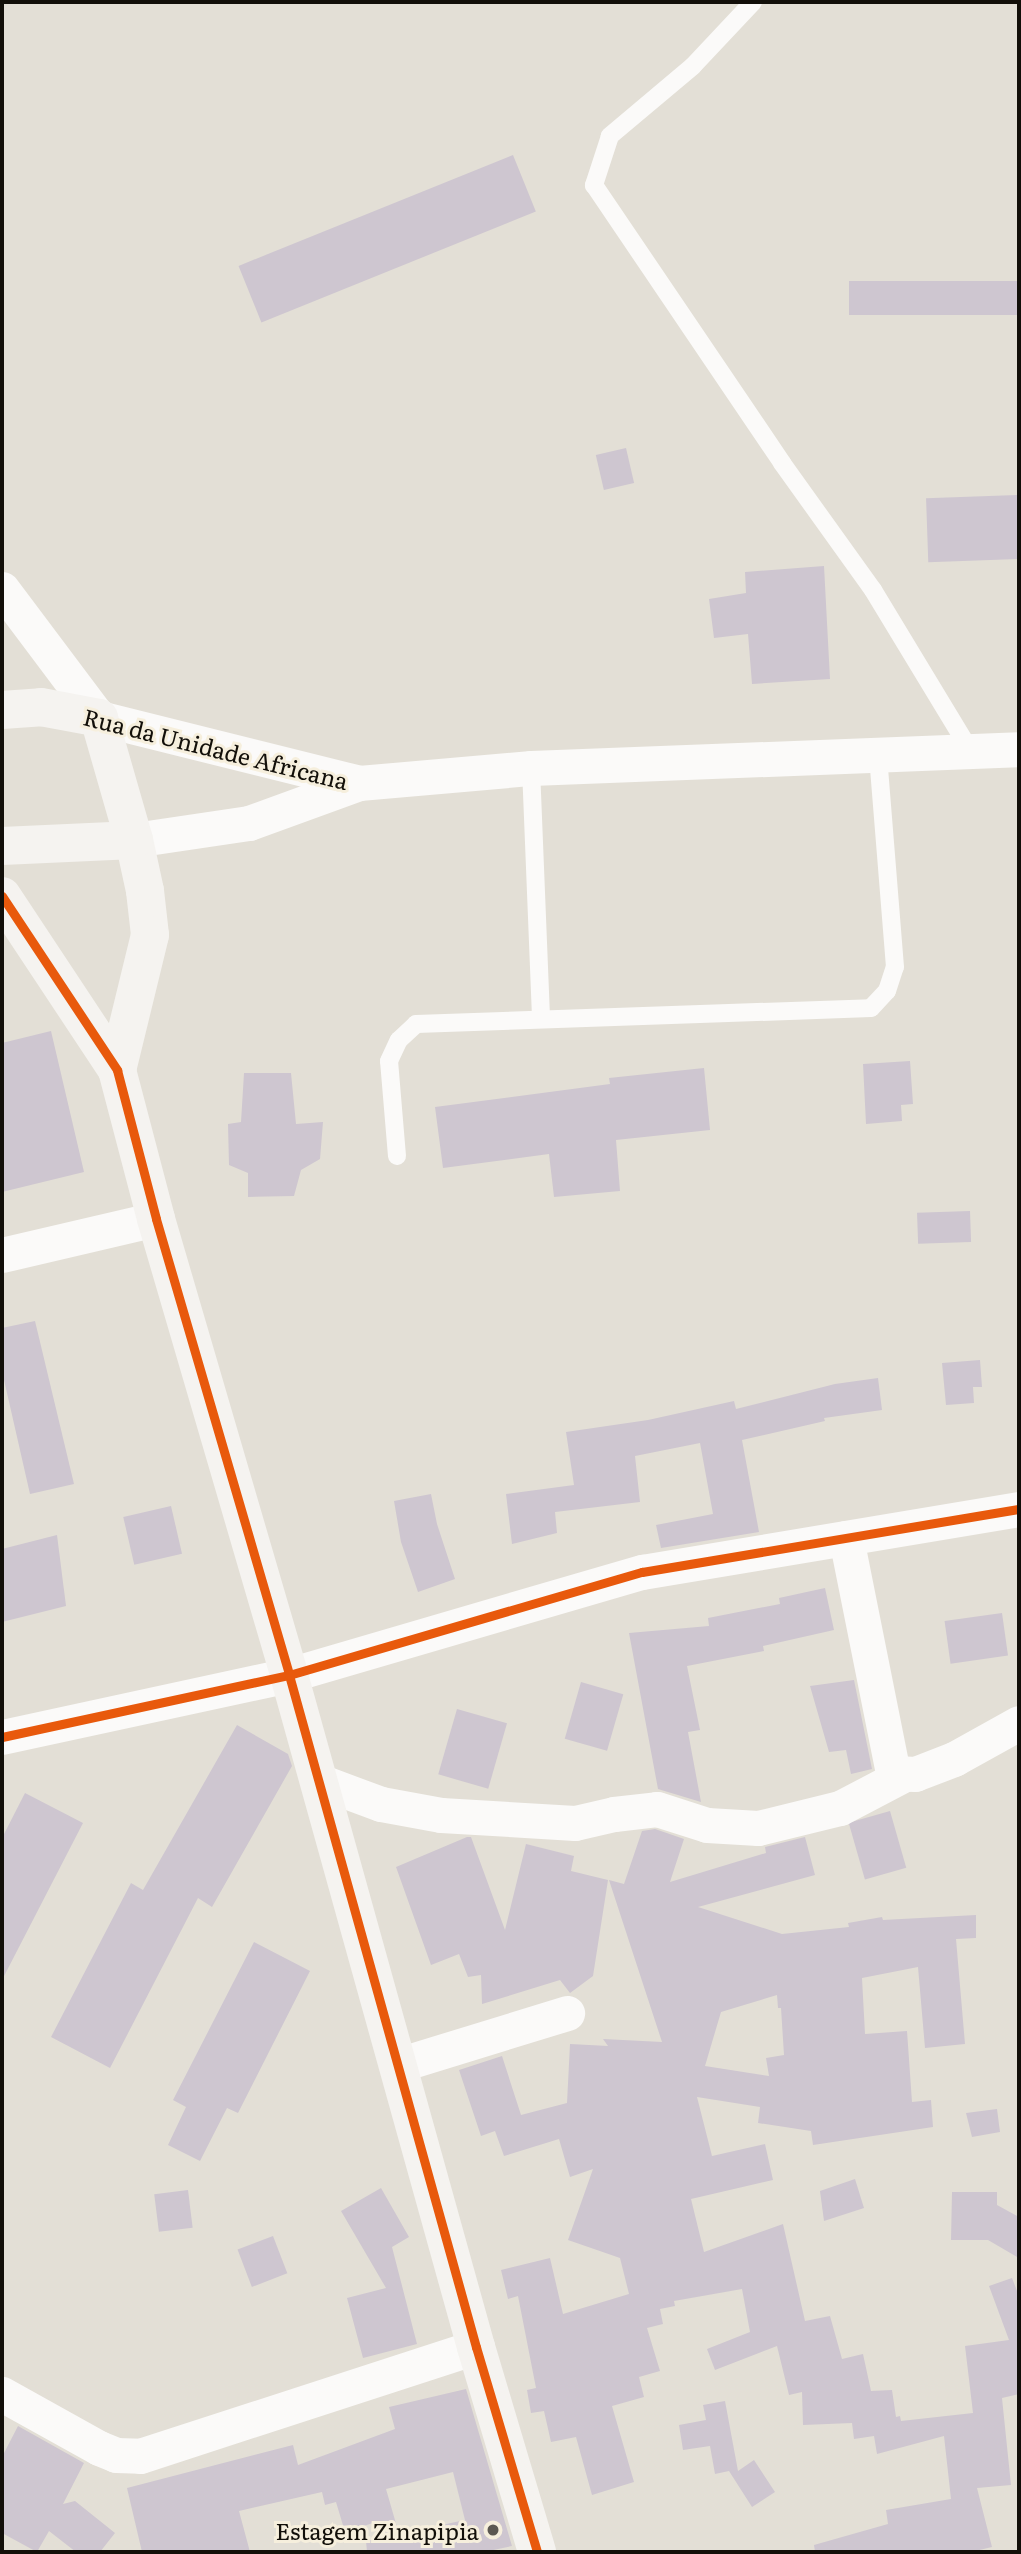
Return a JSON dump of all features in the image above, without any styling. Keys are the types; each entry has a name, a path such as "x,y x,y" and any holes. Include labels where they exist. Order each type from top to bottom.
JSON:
{"street":[{"path":"2,589 99,718 134,840 145,891 150,935 117,1070"},
{"name":"Rua da Unidade Africana","path":"2,710 41,707 99,718 359,783"},
{"path":"359,783 531,768 1019,749"},
{"name":"Rua da Unidade Africana","path":"2,846 134,840 249,823 359,783"},
{"path":"2,896 117,1070 156,1219 289,1675 476,2347 537,2552"},
{"path":"2,1255 156,1219"},
{"path":"2,1737 289,1675 642,1572 1019,1509"},
{"path":"846,1538 892,1768 903,1775"},
{"path":"318,1781 381,1804 441,1815 575,1823 614,1814 657,1809 707,1825 758,1828 840,1808 903,1775 915,1774 954,1759 1019,1723"},
{"path":"398,2065 567,2013"},
{"path":"2,2394 99,2448 116,2455 141,2456 476,2347"}],"lane":[{"path":"752,2 693,66 610,136 594,185 782,463 873,590 971,752"},
{"path":"397,1156 389,1061 399,1040 416,1024 871,1008 887,991 895,967 878,756"},
{"path":"531,768 541,1019"}],"building":[{"path":"513,155 536,212 261,322 239,266"},
{"path":"849,281 1019,281 1019,315 849,315"},
{"path":"626,448 634,483 604,490 596,455"},
{"path":"1017,495 1019,559 928,562 926,498"},
{"path":"824,566 830,679 752,684 748,634 714,638 709,599 746,593 745,572"},
{"path":"51,1031 84,1172 2,1192 2,1043"},
{"path":"910,1061 913,1104 901,1105 902,1121 866,1124 863,1064"},
{"path":"704,1068 710,1130 616,1140 620,1191 554,1197 549,1154 443,1168 435,1107 610,1084 609,1078"},
{"path":"244,1073 291,1073 296,1124 323,1122 320,1159 301,1170 294,1196 248,1197 248,1173 229,1165 228,1124 241,1122"},
{"path":"970,1211 971,1242 918,1244 917,1213"},
{"path":"35,1321 74,1484 30,1494 2,1371 2,1328"},
{"path":"980,1360 982,1387 973,1387 974,1403 946,1405 942,1363"},
{"path":"878,1378 882,1410 824,1418 825,1421 742,1440 759,1532 661,1548 656,1525 713,1514 700,1443 635,1456 640,1502 555,1512 557,1533 512,1544 506,1494 574,1485 566,1432 648,1420 734,1401 736,1409 835,1384"},
{"path":"431,1494 437,1524 455,1579 418,1592 401,1542 394,1501"},
{"path":"171,1506 182,1554 134,1565 123,1517"},
{"path":"57,1535 66,1606 2,1622 2,1549"},
{"path":"825,1588 834,1630 763,1646 764,1651 687,1666 700,1730 688,1732 701,1802 658,1789 629,1633 709,1626 708,1618 780,1604 779,1598"},
{"path":"1002,1613 1008,1656 951,1664 945,1621"},
{"path":"854,1680 872,1769 851,1774 846,1750 829,1752 810,1686"},
{"path":"581,1682 623,1694 607,1751 565,1739"},
{"path":"457,1709 507,1723 488,1789 438,1774"},
{"path":"237,1725 288,1754 292,1766 212,1907 198,1898 110,2068 51,2037 131,1883 143,1890"},
{"path":"25,1793 83,1823 2,1980 2,1838"},
{"path":"890,1811 906,1868 865,1880 849,1823"},
{"path":"655,1829 684,1839 670,1882 766,1853 765,1847 805,1837 815,1875 698,1907 782,1934 849,1927 848,1923 882,1917 883,1920 976,1915 976,1938 956,1939 965,2044 925,2048 918,1967 862,1978 865,2034 907,2031 912,2102 931,2100 933,2127 813,2145 811,2131 758,2123 760,2107 697,2097 712,2156 765,2144 773,2180 691,2199 704,2252 783,2224 805,2321 830,2316 842,2359 863,2354 871,2391 892,2390 896,2417 900,2416 901,2421 973,2413 965,2346 1009,2340 989,2286 1012,2278 1019,2296 1019,2394 1002,2398 1011,2485 977,2488 992,2547 971,2552 815,2552 814,2545 888,2524 886,2510 951,2499 944,2436 877,2454 874,2436 854,2439 852,2423 803,2425 802,2392 789,2395 777,2346 715,2370 707,2349 750,2332 742,2289 674,2301 675,2306 660,2309 663,2324 647,2328 660,2371 639,2377 644,2397 612,2406 634,2482 592,2495 576,2437 551,2442 544,2411 531,2413 527,2390 536,2388 518,2296 508,2299 501,2270 550,2258 563,2314 629,2294 620,2258 568,2240 593,2169 570,2177 559,2139 504,2156 495,2131 481,2136 459,2070 502,2056 521,2115 567,2103 570,2044 608,2046 603,2039 662,2042 609,1880 624,1884 642,1831","holes":["777,1995 778,2008 781,2008 784,2055 766,2058 769,2076 705,2066 721,2012"]},
{"path":"471,1837 505,1930 526,1844 574,1856 571,1871 608,1880 593,1976 570,1993 560,1980 482,2004 481,1975 468,1977 459,1954 431,1965 396,1867"},
{"path":"254,1942 310,1971 238,2113 227,2108 200,2161 168,2145 186,2107 173,2100"},
{"path":"997,2109 1000,2132 972,2137 966,2113"},
{"path":"855,2179 864,2208 824,2221 820,2191"},
{"path":"381,2188 409,2237 392,2247 417,2344 363,2358 347,2298 386,2288 341,2211"},
{"path":"188,2190 193,2228 159,2232 154,2194"},
{"path":"952,2192 997,2192 997,2205 1019,2217 1019,2258 988,2240 951,2240"},
{"path":"273,2236 287,2273 252,2287 238,2250"},
{"path":"466,2389 512,2546 484,2552 367,2552 366,2541 377,2539 373,2523 345,2532 336,2502 325,2505 322,2492 239,2511 250,2552 142,2552 127,2488 293,2445 298,2465 395,2429 389,2407","holes":["453,2472 465,2520 399,2534 386,2489"]},
{"path":"725,2401 738,2471 754,2460 775,2492 752,2507 729,2471 715,2474 710,2446 683,2450 679,2425 706,2420 703,2405"},
{"path":"18,2426 84,2463 63,2504 75,2501 115,2533 100,2552 76,2552 49,2531 37,2552 2,2533 2,2457"}],"cycle path":[{"path":"2,896 117,1070 156,1219 289,1675 476,2347 537,2552"},
{"path":"2,1737 289,1675 642,1572 1019,1509"}],"place":[{"name":"Estagem Zinapipia","path":"493,2530"}]}
